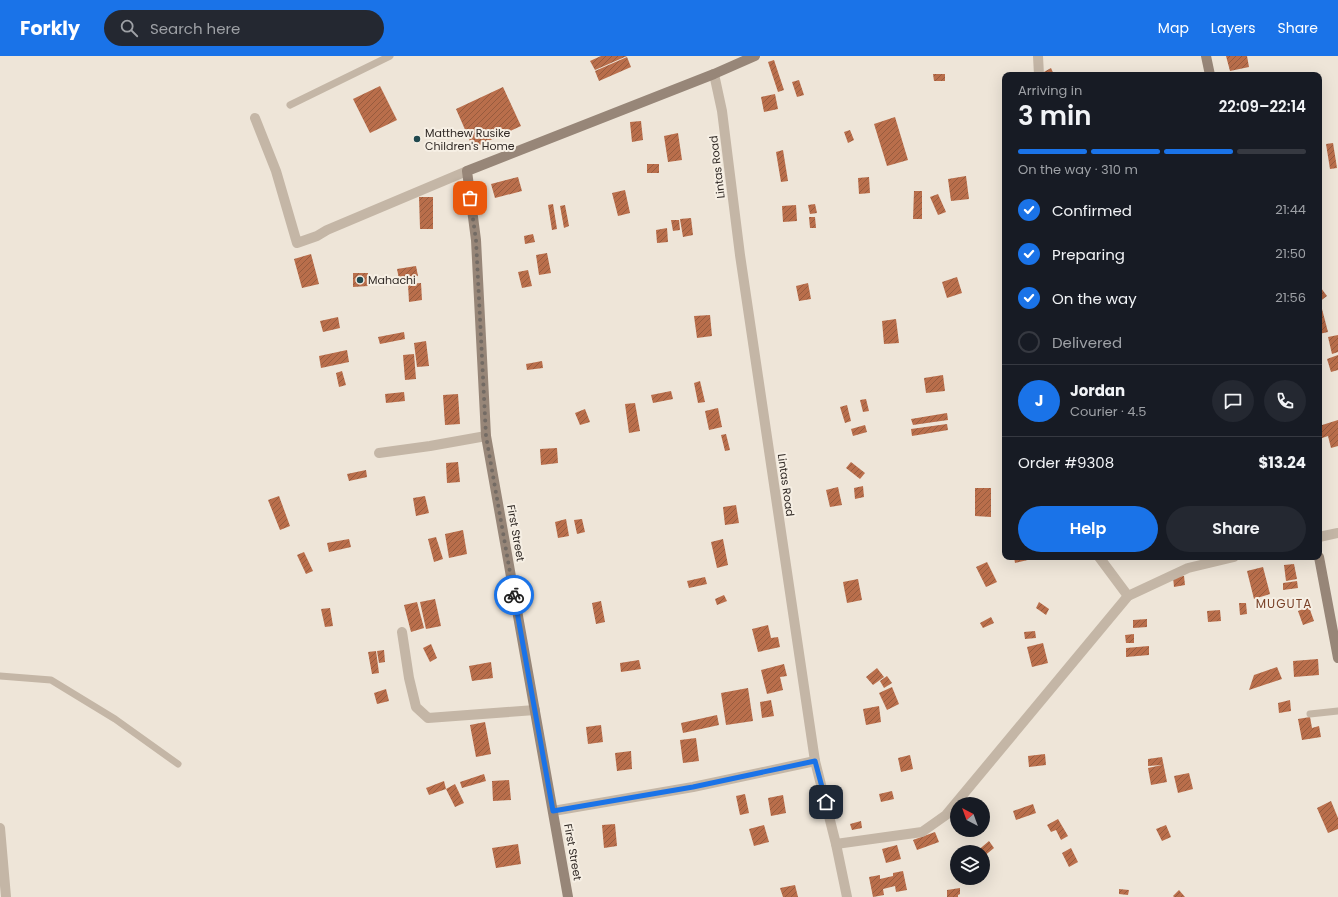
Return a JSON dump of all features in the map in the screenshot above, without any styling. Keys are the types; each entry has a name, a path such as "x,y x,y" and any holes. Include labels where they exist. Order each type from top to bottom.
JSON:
{"street":[{"path":"254,118 276,171 297,244 467,170 714,74 754,56"},
{"path":"1038,56 1039,72"},
{"path":"1206,56 1209,72"},
{"name":"Lintas Road","path":"714,74 722,110 740,255 815,761 836,844 847,897"},
{"name":"First Street","path":"467,170 476,240 486,436 568,897"},
{"path":"379,453 486,436"},
{"path":"1322,536 1338,533"},
{"path":"1101,560 1128,596"},
{"path":"836,844 922,832 946,814 1128,596 1188,568 1221,560"},
{"path":"1320,560 1338,658"},
{"path":"402,632 409,678 416,707 428,718 534,710"},
{"path":"553,811 693,787 815,761"},
{"path":"0,828 6,897"}],"lane":[{"path":"290,105 390,56"},
{"path":"0,676 52,680 115,719 178,764"},
{"path":"1310,714 1338,711"}],"building":[{"path":"601,56 627,56 595,70 590,61"},
{"path":"1226,56 1247,56 1249,67 1230,71"},
{"path":"627,57 631,67 599,81 595,71"},
{"path":"774,60 784,90 778,92 768,62"},
{"path":"1051,68 1053,72 1044,72"},
{"path":"933,74 945,74 945,81 934,81"},
{"path":"799,80 804,95 797,97 792,82"},
{"path":"380,86 397,120 370,133 353,99"},
{"path":"503,87 521,126 473,148 456,109"},
{"path":"775,94 778,109 764,112 761,97"},
{"path":"895,117 908,160 887,166 874,124"},
{"path":"641,121 643,140 632,142 630,122"},
{"path":"850,130 854,140 848,143 844,132"},
{"path":"678,133 682,160 668,162 664,136"},
{"path":"1333,143 1337,168 1330,169 1326,144"},
{"path":"783,150 788,181 781,182 776,152"},
{"path":"647,164 659,164 659,173 647,173"},
{"path":"966,176 969,199 951,201 948,179"},
{"path":"518,177 522,191 495,198 491,184"},
{"path":"869,177 870,193 859,194 858,178"},
{"path":"625,190 630,213 618,216 612,193"},
{"path":"914,191 922,191 922,219 913,219"},
{"path":"938,194 946,212 938,215 930,197"},
{"path":"419,197 433,197 433,229 420,229"},
{"path":"553,204 557,229 552,230 548,205"},
{"path":"815,204 817,213 810,214 808,205"},
{"path":"565,205 569,226 564,228 560,206"},
{"path":"796,205 797,221 783,222 782,206"},
{"path":"809,217 815,217 816,228 810,228"},
{"path":"691,218 693,235 683,237 680,219"},
{"path":"671,220 679,220 680,230 673,231"},
{"path":"667,228 668,242 657,243 656,230"},
{"path":"533,234 535,242 525,244 524,236"},
{"path":"547,253 551,273 539,275 536,255"},
{"path":"311,254 319,284 302,288 294,259"},
{"path":"416,266 418,276 399,279 397,269"},
{"path":"528,270 532,286 522,288 518,272"},
{"name":"Mahachi","path":"353,273 368,273 368,286 353,287"},
{"path":"957,277 962,293 947,298 942,282"},
{"path":"421,283 422,300 409,302 408,284"},
{"path":"808,283 811,299 799,301 796,286"},
{"path":"1322,289 1327,296 1322,300"},
{"path":"1322,309 1328,332 1322,333"},
{"path":"710,315 712,336 697,338 694,316"},
{"path":"338,317 340,328 323,332 320,321"},
{"path":"896,319 899,343 884,344 882,321"},
{"path":"404,332 405,339 380,344 378,337"},
{"path":"1338,335 1338,352 1332,354 1328,337"},
{"path":"426,341 429,366 417,367 414,343"},
{"path":"347,350 349,362 321,368 319,356"},
{"path":"414,354 416,379 405,380 403,355"},
{"path":"1338,355 1338,370 1331,372 1327,359"},
{"path":"542,361 543,368 527,370 526,364"},
{"path":"342,371 346,385 339,387 336,373"},
{"path":"943,375 945,391 926,393 924,378"},
{"path":"700,381 705,402 698,403 694,383"},
{"path":"671,391 673,399 653,403 651,395"},
{"path":"404,392 405,401 386,403 385,394"},
{"path":"458,394 460,424 445,425 443,395"},
{"path":"866,399 869,411 863,412 860,400"},
{"path":"635,403 640,431 629,433 625,404"},
{"path":"847,405 851,421 845,423 840,407"},
{"path":"718,408 722,427 709,430 705,411"},
{"path":"585,409 590,422 580,425 575,413"},
{"path":"947,413 948,420 913,425 911,419"},
{"path":"1338,420 1338,446 1331,448 1328,436 1322,438 1322,425"},
{"path":"947,424 948,430 912,436 911,429"},
{"path":"865,425 867,432 853,436 851,429"},
{"path":"726,434 730,450 725,451 721,435"},
{"path":"557,448 558,463 541,465 540,449"},
{"path":"458,462 460,482 447,483 446,463"},
{"path":"851,462 865,473 860,479 846,468"},
{"path":"366,470 367,477 349,481 347,474"},
{"path":"863,486 864,497 855,499 854,488"},
{"path":"838,487 842,505 830,507 826,490"},
{"path":"975,488 991,488 991,517 975,516"},
{"path":"279,496 290,526 280,530 268,500"},
{"path":"425,496 429,513 416,516 413,498"},
{"path":"736,505 739,523 725,525 723,507"},
{"path":"566,519 569,536 558,538 555,522"},
{"path":"582,519 585,532 577,534 574,520"},
{"path":"463,530 467,554 449,558 445,534"},
{"path":"436,537 443,559 434,562 428,539"},
{"path":"349,539 351,547 329,552 327,543"},
{"path":"723,539 728,565 717,568 711,542"},
{"path":"304,552 313,571 306,574 297,555"},
{"path":"1014,560 1028,560 1015,563"},
{"path":"987,562 997,582 986,587 976,567"},
{"path":"1294,564 1297,579 1286,581 1284,565"},
{"path":"1263,567 1270,594 1254,599 1247,571"},
{"path":"1184,576 1185,585 1174,587 1173,577"},
{"path":"705,577 707,584 689,588 687,581"},
{"path":"858,579 862,600 847,603 843,582"},
{"path":"1297,581 1298,588 1283,590 1283,583"},
{"path":"724,595 727,601 717,605 715,599"},
{"path":"435,599 441,626 426,629 420,602"},
{"path":"601,601 605,622 596,624 592,603"},
{"path":"417,602 424,628 411,632 404,605"},
{"path":"1039,602 1049,609 1046,615 1036,608"},
{"path":"1239,603 1246,603 1247,614 1240,615"},
{"path":"1309,607 1314,621 1303,625 1298,611"},
{"path":"330,608 333,626 325,627 321,609"},
{"path":"1220,610 1221,621 1208,622 1207,611"},
{"path":"991,617 994,623 983,628 980,623"},
{"path":"1147,619 1147,627 1133,628 1133,620"},
{"path":"768,625 771,638 778,637 780,647 758,652 752,629"},
{"path":"1035,631 1036,638 1025,639 1024,632"},
{"path":"1134,634 1134,643 1126,643 1125,635"},
{"path":"1043,643 1048,663 1032,667 1027,647"},
{"path":"431,644 437,658 430,662 423,648"},
{"path":"1149,646 1149,655 1126,657 1126,648"},
{"path":"384,650 385,662 379,663 377,651"},
{"path":"376,651 379,673 372,674 368,652"},
{"path":"1318,659 1319,675 1294,677 1293,661"},
{"path":"639,660 641,669 621,672 620,663"},
{"path":"491,662 493,678 472,681 469,666"},
{"path":"784,664 787,676 780,677 783,690 767,694 761,670"},
{"path":"1277,667 1282,679 1249,690 1254,675"},
{"path":"877,668 884,677 873,685 866,677"},
{"path":"887,676 892,683 884,688 880,681"},
{"path":"892,687 899,704 887,710 879,693"},
{"path":"748,688 753,721 726,725 721,693"},
{"path":"386,689 389,701 377,704 374,693"},
{"path":"771,700 774,716 762,718 760,702"},
{"path":"1290,700 1291,711 1279,713 1278,703"},
{"path":"879,706 881,722 866,725 863,709"},
{"path":"717,715 719,725 683,733 681,723"},
{"path":"1310,717 1312,728 1319,726 1321,737 1302,740 1298,719"},
{"path":"485,722 491,754 476,757 470,725"},
{"path":"601,725 603,742 588,744 586,727"},
{"path":"696,738 699,761 683,763 680,740"},
{"path":"631,751 632,769 617,771 615,753"},
{"path":"1045,754 1046,765 1029,767 1028,756"},
{"path":"910,755 913,769 901,772 898,758"},
{"path":"1162,757 1167,782 1151,785 1148,768 1162,765 1148,766 1148,759"},
{"path":"1189,773 1193,789 1178,793 1174,776"},
{"path":"484,774 486,781 462,788 460,782"},
{"path":"509,780 511,800 493,801 492,781"},
{"path":"444,781 446,789 429,795 426,788"},
{"path":"455,784 464,803 455,807 446,789"},
{"path":"892,791 894,799 881,802 879,794"},
{"path":"745,794 749,813 740,815 736,796"},
{"path":"783,795 786,813 771,816 768,798"},
{"path":"1331,801 1338,818 1338,829 1328,833 1317,808"},
{"path":"1033,804 1036,813 1016,820 1013,811"},
{"path":"1058,819 1068,836 1061,840 1056,830 1051,832 1047,825"},
{"path":"861,821 862,828 852,830 850,824"},
{"path":"615,824 617,846 604,848 602,825"},
{"path":"764,825 769,842 754,846 749,829"},
{"path":"1166,825 1171,837 1162,841 1156,829"},
{"path":"935,832 939,842 917,850 913,840"},
{"path":"989,841 994,848 990,851 990,845 984,845"},
{"path":"518,844 521,864 496,868 492,848"},
{"path":"897,845 901,859 886,863 882,849"},
{"path":"1071,848 1078,862 1069,867 1062,853"},
{"path":"903,871 907,890 896,892 895,886 883,889 884,895 873,897 869,877 880,875 880,879 893,876 893,873"},
{"path":"795,885 798,897 783,897 780,888"},
{"path":"960,888 960,894 958,897 947,897 947,890"},
{"path":"1119,889 1129,890 1128,895 1119,894"},
{"path":"1179,890 1185,897 1173,896"}],"way so far":[{"path":"470,198 476,240 486,436 514,595"}],"place":[{"name":"Matthew Rusike Children's Home","path":"417,139"},
{"name":"Mahachi","path":"360,280"}],"district":[{"name":"MUGUTA","path":"1284,603"}],"route":[{"path":"514,595 553,811 693,787 815,761 826,802"}]}
